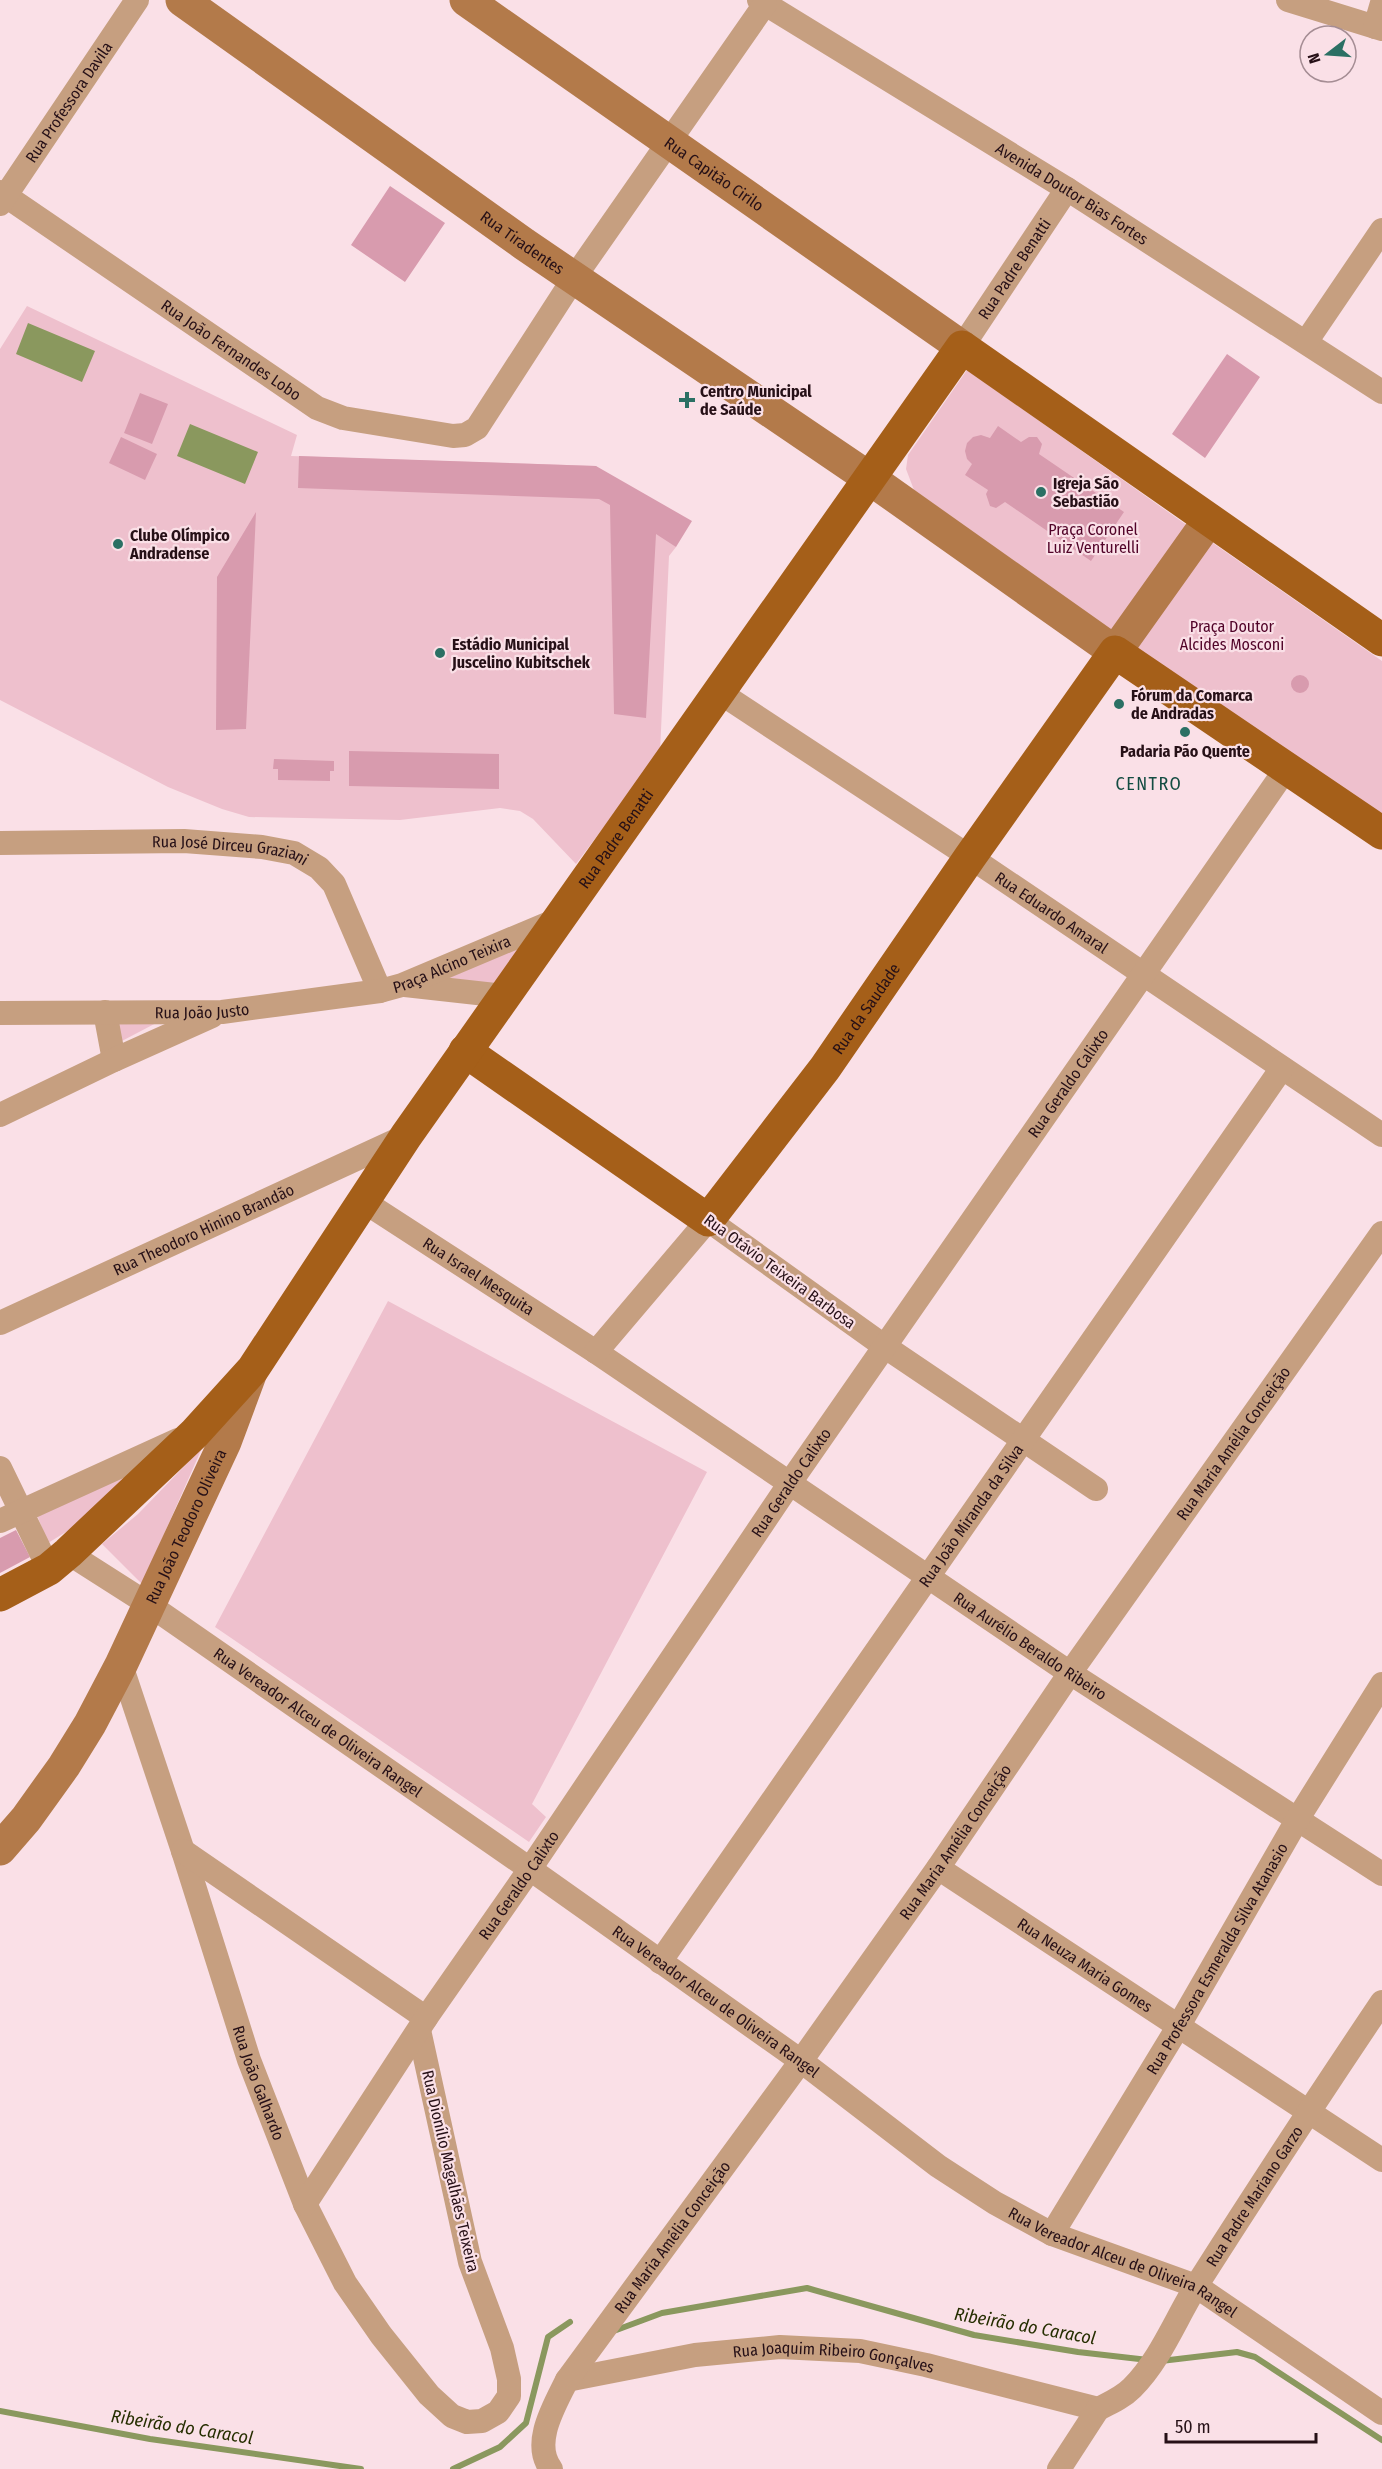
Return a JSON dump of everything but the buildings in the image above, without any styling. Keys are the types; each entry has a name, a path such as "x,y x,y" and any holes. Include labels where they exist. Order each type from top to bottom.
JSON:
{"main road":[{"name":"Rua Tiradentes","path":"182,0 574,278 869,478"},
{"name":"Rua Capitão Cirilo","path":"466,0 962,348"},
{"path":"1380,636 962,348 869,478 1115,652 1382,833"},
{"name":"Rua Padre Benatti","path":"363,1201 465,1051 561,918 869,478"},
{"path":"1115,652 1209,520"},
{"name":"Rua da Saudade","path":"708,1220 825,1068 1115,652"},
{"name":"Rua Otávio Teixeira Barbosa","path":"465,1051 708,1220"},
{"name":"Rua João Teodoro Oliveira","path":"0,1849 26,1819 64,1766 90,1724 121,1665 225,1442 253,1369 363,1201"},
{"path":"6,1595 58,1561 194,1434 253,1369"}],"street":[{"name":"Rua Professora Davila","path":"2,197 137,0"},
{"path":"1288,0 1379,28 1382,3"},
{"name":"Rua João Fernandes Lobo","path":"2,197 330,415 453,436 465,435 477,428 485,417 574,278 762,2"},
{"name":"Avenida Doutor Bias Fortes","path":"762,2 1067,189 1382,392"},
{"name":"Rua Padre Benatti","path":"962,348 1067,189"},
{"path":"1306,342 1382,230"},
{"name":"Rua Eduardo Amaral","path":"718,692 970,857 1382,1135"},
{"name":"Rua Geraldo Calixto","path":"305,2204 422,2024 530,1869 789,1484 1286,769"},
{"name":"Rua José Dirceu Graziani","path":"0,843 184,841 262,847 294,853 319,868 334,884 391,988"},
{"name":"Praça Alcino Teixira","path":"391,988 561,918"},
{"name":"Praça Alcino Teixira","path":"391,988 504,996"},
{"name":"Rua João Justo","path":"0,1013 222,1012 391,988"},
{"path":"105,1012 114,1060"},
{"path":"0,1115 114,1060 222,1012"},
{"name":"Rua João Miranda da Silva","path":"660,1962 1282,1068"},
{"name":"Rua Theodoro Hinino Brandão","path":"0,1323 406,1136"},
{"name":"Rua Israel Mesquita","path":"363,1201 596,1352"},
{"name":"Rua Otávio Teixeira Barbosa","path":"708,1220 884,1346 1096,1489"},
{"name":"Rua da Saudade","path":"596,1352 708,1220"},
{"name":"Rua Maria Amélia Conceição","path":"547,2461 544,2438 551,2413 567,2380 801,2061 938,1868 1070,1673 1382,1233"},
{"name":"Rua Aurélio Beraldo Ribeiro","path":"596,1352 1070,1673 1382,1874"},
{"path":"10,1516 194,1434 232,1422"},
{"path":"0,1468 10,1516 58,1561"},
{"name":"Rua Vereador Alceu de Oliveira Rangel","path":"58,1561 148,1604 530,1869 801,2061 938,2166 995,2203 1052,2234 1196,2286 1382,2413"},
{"name":"Rua João Galhardo","path":"121,1665 249,2060 305,2204 345,2283 381,2335 429,2395 452,2416 467,2422 482,2421 498,2412"},
{"name":"Rua Professora Esmeralda Silva Atanasio","path":"1052,2234 1178,2027 1297,1820 1382,1684"},
{"path":"183,1851 422,2024"},
{"name":"Rua Neuza Maria Gomes","path":"938,1868 1382,2160"},
{"name":"Rua Padre Mariano Garzo","path":"1098,2409 1115,2401 1133,2387 1155,2357 1196,2286 1309,2110 1382,2002"},
{"name":"Rua Dionílio Magalhães Teixeira","path":"422,2024 470,2262 506,2362 509,2396 498,2412"},
{"name":"Rua Joaquim Ribeiro Gonçalves","path":"567,2380 695,2355 780,2347 826,2349 860,2351 926,2365 1098,2409"},
{"path":"1059,2469 1098,2409"}],"green space":[{"name":"Estádio Municipal Juscelino Kubitschek","path":"27,306 297,435 291,456 596,466 676,547 669,556 660,752 576,864 533,819 520,811 500,808 400,820 249,817 222,809 168,787 0,700 0,349"},
{"name":"Praça Coronel Luiz Venturelli","path":"967,370 1188,526 1114,632 914,490 906,469 908,455"},
{"name":"Praça Doutor Alcides Mosconi","path":"1210,541 1382,661 1382,817 1135,647"},
{"path":"527,942 496,984 438,977"},
{"path":"117,1020 160,1021 120,1042"},
{"path":"388,1301 707,1472 532,1804 546,1817 529,1842 215,1627"},
{"path":"202,1448 142,1584 102,1544 138,1514"},
{"path":"151,1459 74,1527 48,1543 37,1515"}],"shaded area":[{"path":"28,323 95,351 82,382 16,354"},
{"path":"190,424 258,452 245,484 177,456"}],"waterway":[{"name":"Ribeirão do Caracol","path":"611,2332 662,2313 807,2288 974,2335 1078,2352 1148,2360"},
{"name":"Ribeirão do Caracol","path":"453,2469 500,2447 526,2423 548,2337 570,2322"},
{"name":"Ribeirão do Caracol","path":"1161,2361 1237,2352 1255,2357 1382,2440"},
{"name":"Ribeirão do Caracol","path":"0,2411 150,2439 361,2469"}],"place":[{"name":"Centro Municipal de Saúde","path":"687,400"},
{"name":"Igreja São Sebastião","path":"1041,492"},
{"name":"Clube Olímpico Andradense","path":"118,544"},
{"name":"Estádio Municipal Juscelino Kubitschek","path":"440,653"},
{"name":"Fórum da Comarca de Andradas","path":"1119,704"},
{"name":"Padaria Pão Quente","path":"1185,732"}],"district":[{"name":"CENTRO","path":"1149,784"}]}
